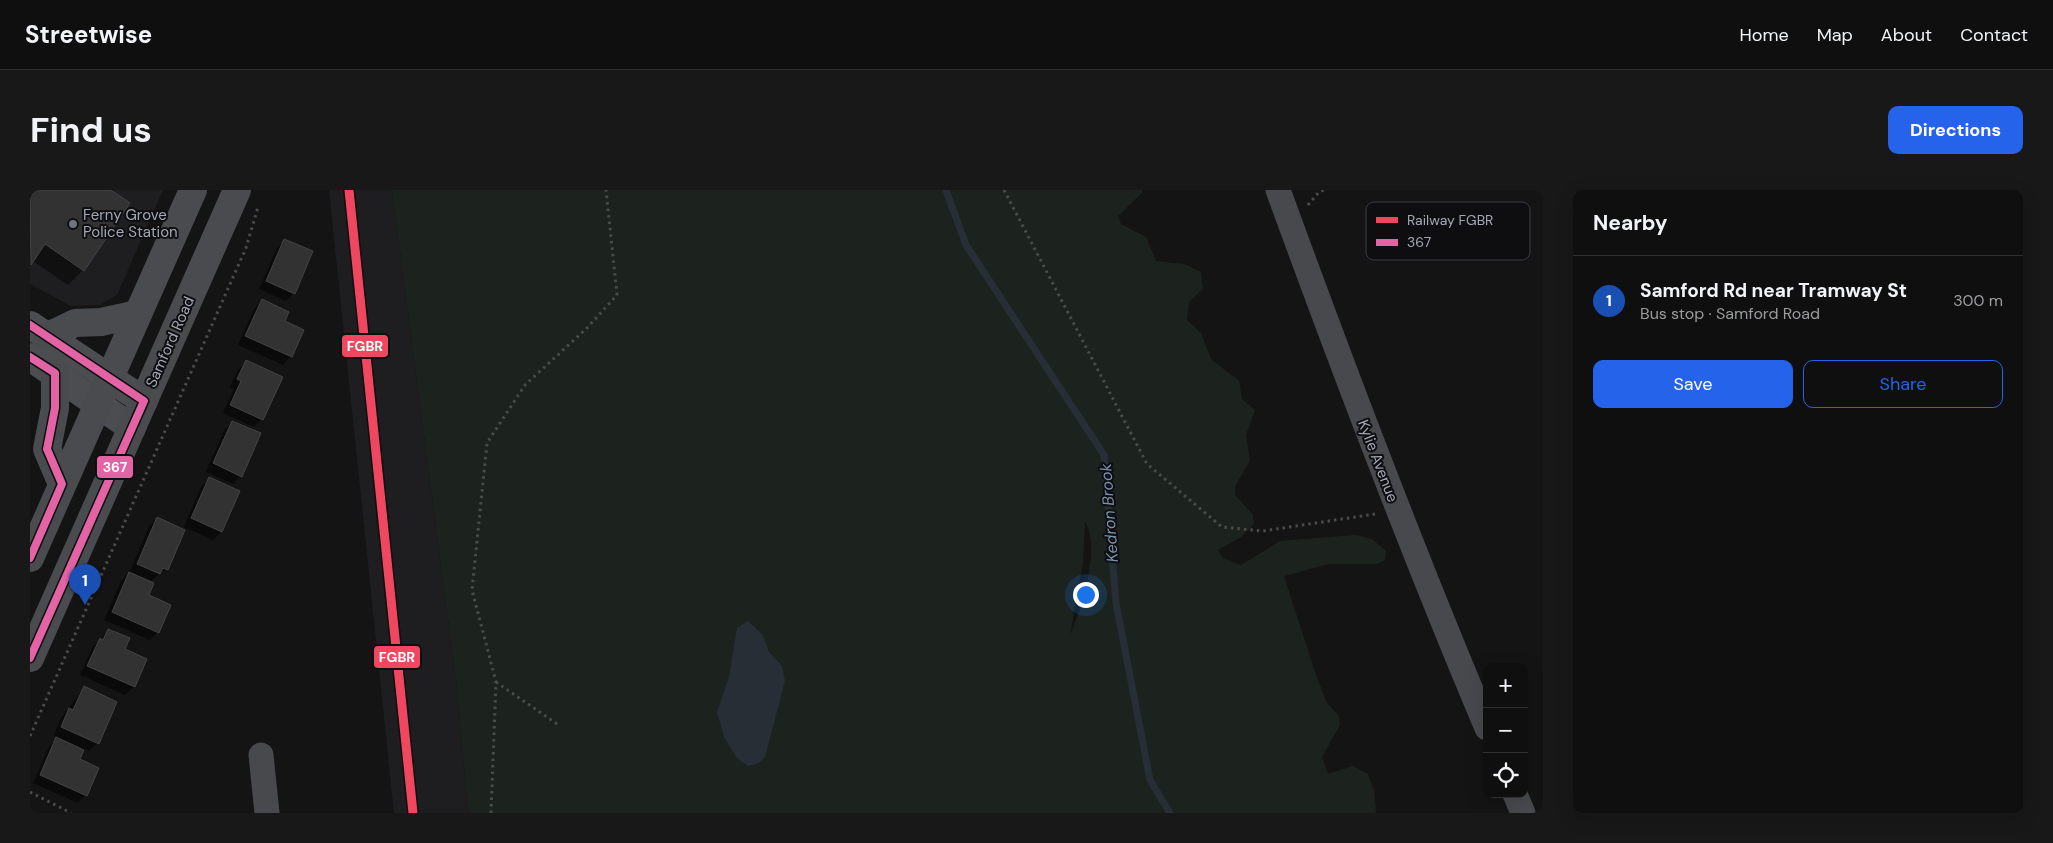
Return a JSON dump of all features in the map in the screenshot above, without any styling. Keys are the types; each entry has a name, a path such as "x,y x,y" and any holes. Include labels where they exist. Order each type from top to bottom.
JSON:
{"main road":[{"path":"30,558 193,190"},
{"name":"Samford Road","path":"30,658 144,401 248,196"},
{"path":"39,331 74,323 101,322 138,314"},
{"path":"55,373 55,408 47,449 62,484"}],"street":[{"name":"Kylie Avenue","path":"1278,190 1351,392 1483,718"},
{"path":"39,331 144,401"},
{"path":"30,357 132,428"},
{"path":"261,755 267,813"},
{"path":"1517,798 1523,813"}],"path":[{"path":"490,813 496,682 472,590 487,443 525,385 587,328 617,295 606,190"},
{"path":"1004,190 1147,464 1222,527 1263,531 1398,511"},
{"path":"1306,209 1319,192 1324,190"},
{"path":"30,736 193,364 246,248 248,196"},
{"path":"496,682 560,726"},
{"path":"30,792 71,813"}],"shaded area":[{"path":"30,190 163,190 117,295 100,305 71,306 30,284"},
{"path":"329,190 392,190 457,688 468,813 394,813"},
{"path":"392,190 1142,190 1143,192 1118,216 1121,224 1146,237 1156,261 1184,264 1201,272 1203,289 1189,302 1187,320 1201,333 1211,359 1239,381 1242,399 1255,410 1246,435 1250,461 1235,486 1235,495 1253,515 1254,524 1241,537 1218,550 1223,558 1241,565 1280,541 1355,535 1372,539 1386,551 1385,560 1377,564 1329,564 1284,576 1317,678 1327,703 1339,716 1340,725 1322,757 1328,774 1353,766 1368,774 1374,790 1376,813 468,813 457,688","holes":["1085,522 1091,546 1088,578 1080,610 1070,635 1083,563"]},
{"path":"748,621 762,634 769,652 782,666 785,681 765,757 759,763 748,766 737,758 724,737 717,712 729,677 737,628"}],"building":[{"name":"Ferny Grove Police Station","path":"30,190 111,190 130,203 84,271 45,244 31,265"},
{"path":"284,239 313,251 295,294 266,281"},
{"path":"262,299 289,312 285,321 304,330 292,357 245,336"},
{"path":"246,360 283,377 263,420 230,405 241,381 237,379"},
{"path":"232,421 261,433 242,477 213,463"},
{"path":"209,477 240,491 222,532 191,518"},
{"path":"157,517 185,530 168,570 163,568 160,574 137,564"},
{"path":"129,572 154,583 149,595 171,605 159,633 112,612"},
{"path":"108,629 130,638 125,649 147,659 135,687 87,666 100,638 103,640"},
{"path":"84,686 117,702 99,744 61,727 69,708 73,710"},
{"path":"56,737 84,750 80,759 99,768 87,796 40,775"}],"waterway":[{"name":"Kedron Brook","path":"946,190 966,245 1104,455 1116,603 1150,780 1170,813"}],"rail line":[{"name":"FGBR","path":"349,190 413,813"}],"transit line":[{"name":"367","path":"30,325 144,401 30,658"},
{"name":"367","path":"30,357 55,373 55,408 47,449 62,484 30,558"}],"place":[{"name":"Ferny Grove Police Station","path":"73,224"},
{"name":"Samford Rd near Tramway St","path":"85,605"}]}
